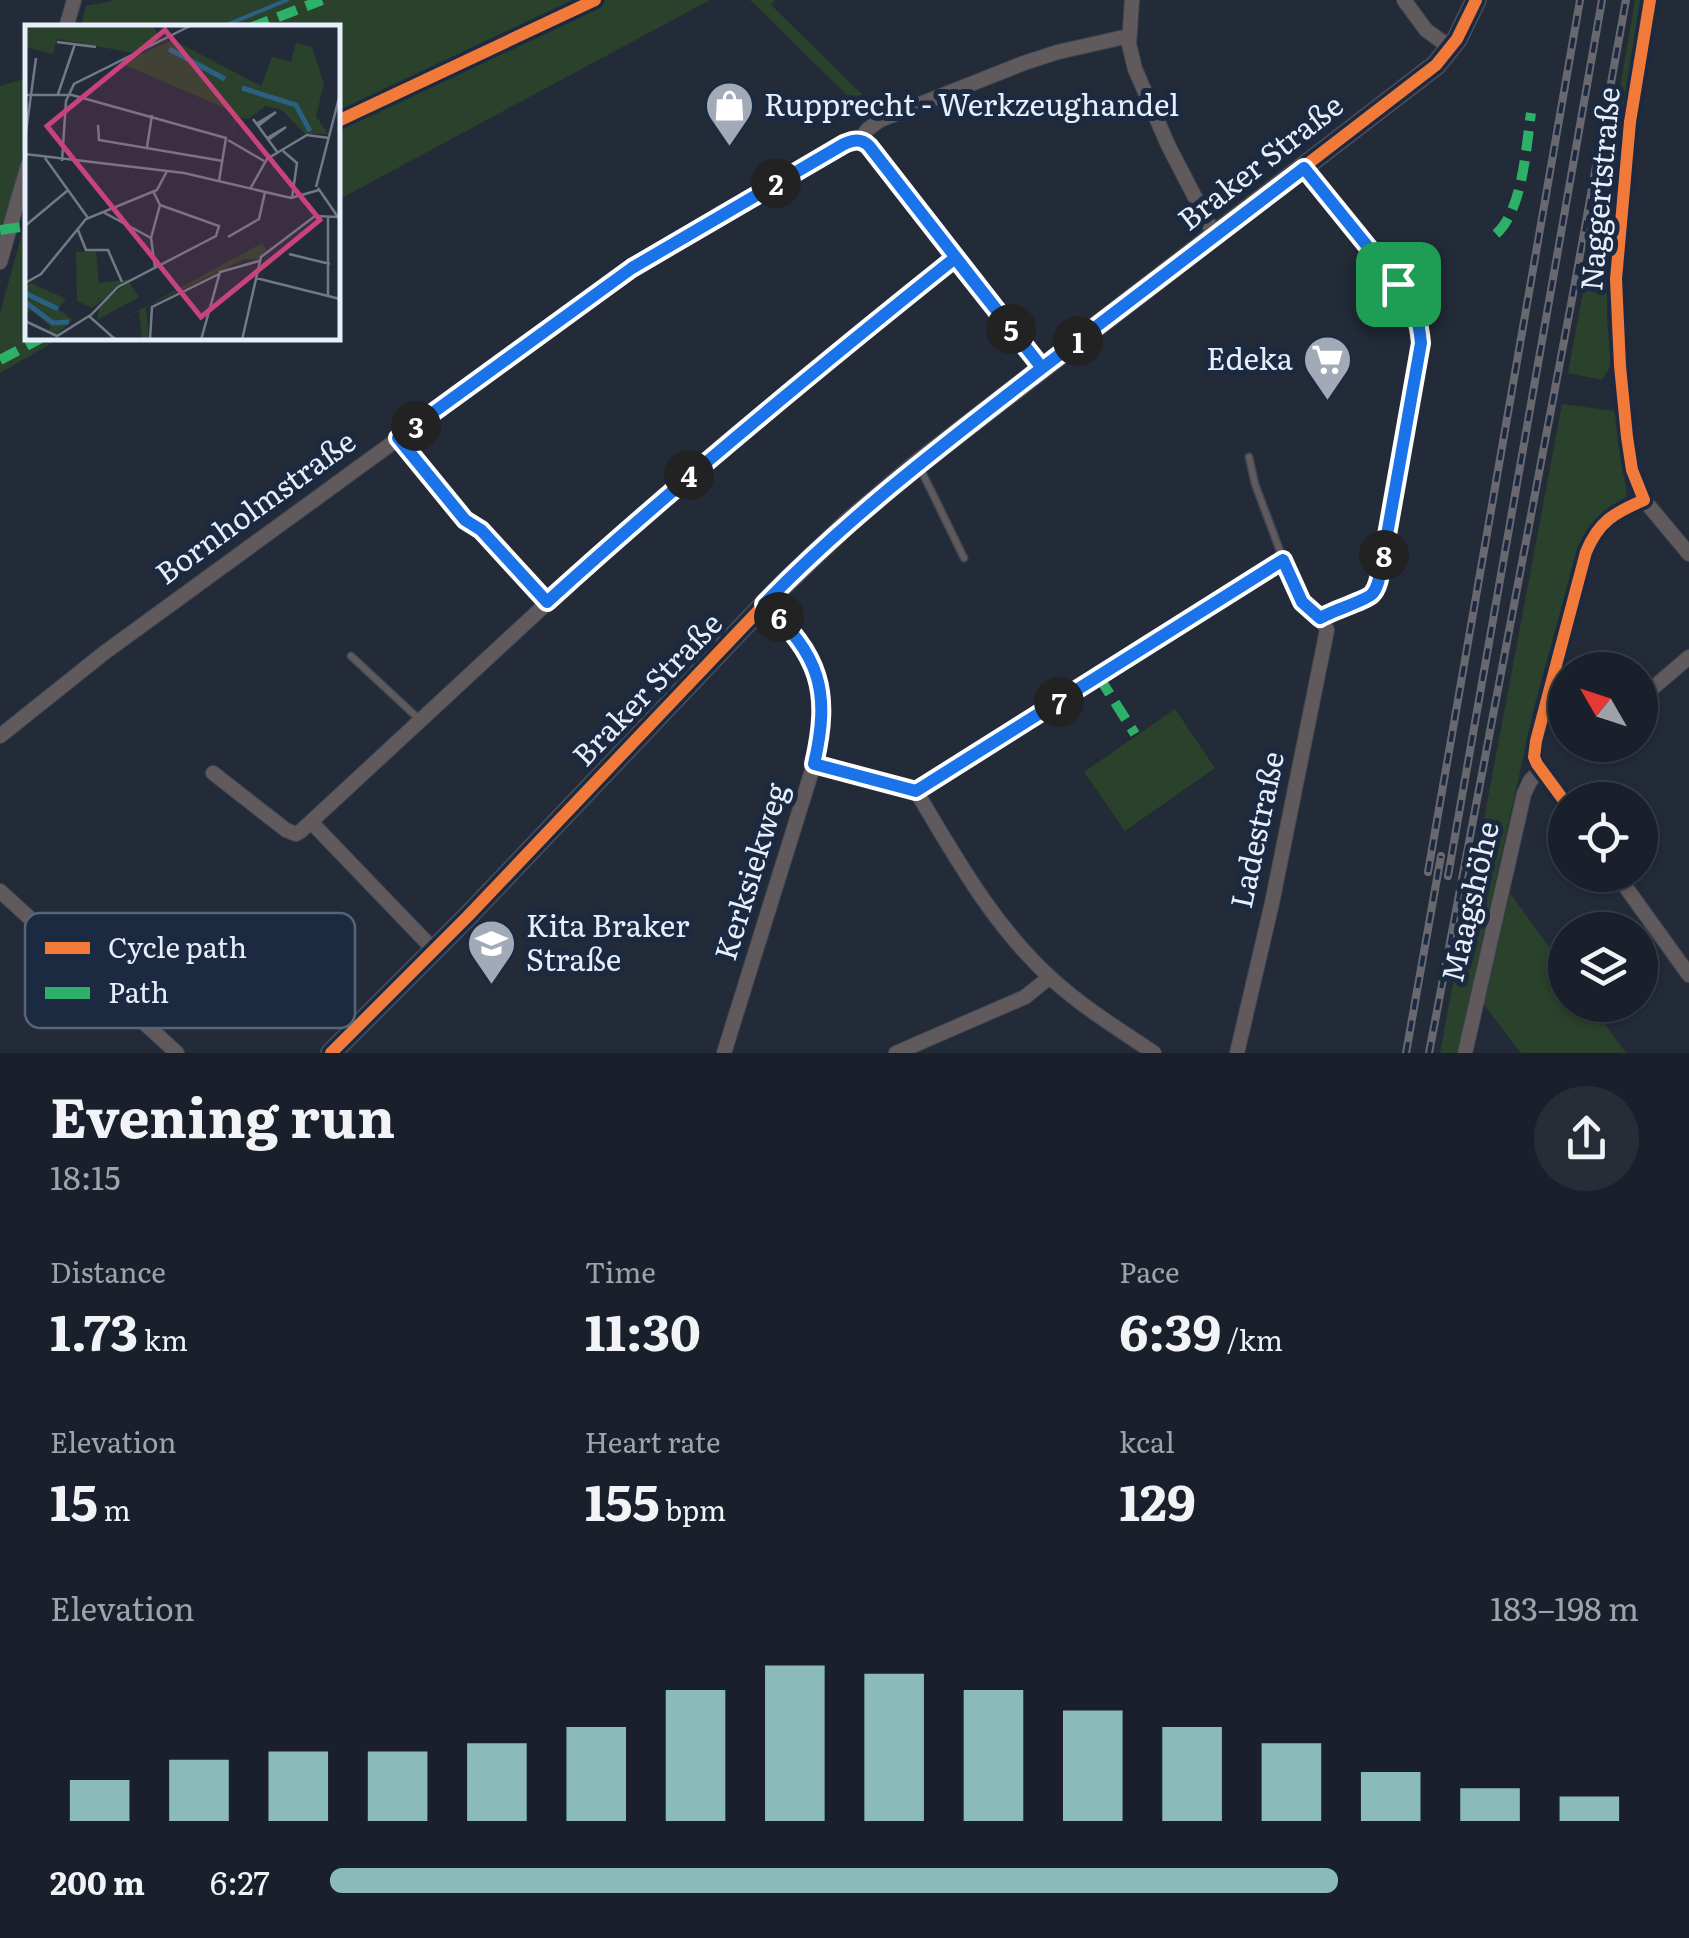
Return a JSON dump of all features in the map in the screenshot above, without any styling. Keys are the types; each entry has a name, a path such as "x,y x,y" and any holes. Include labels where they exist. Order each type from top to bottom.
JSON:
{"main road":[{"name":"Braker Straße","path":"331,1053 822,546 918,464 1436,65 1451,48 1476,0"}],"street":[{"path":"67,25 74,0"},
{"path":"1132,0 1130,52 1142,87 1215,236"},
{"path":"1404,0 1426,30 1451,48"},
{"name":"Naggertstraße","path":"1650,0 1630,122 1616,279 1620,366 1632,470 1644,500 1689,554"},
{"name":"Bornholmstraße","path":"0,736 104,653 632,268 844,144 860,140 880,120 1024,63 1129,36"},
{"path":"860,140 869,146 1042,368"},
{"path":"1304,168 1407,295 1418,321 1420,358 1382,563"},
{"path":"0,262 25,174"},
{"path":"213,773 290,833 301,832 664,496 955,258"},
{"path":"398,438 465,520 481,530 547,602"},
{"path":"1550,782 1534,757 1536,742 1586,552 1596,531 1609,517 1644,500"},
{"path":"916,791 1283,560 1302,602 1320,618"},
{"name":"Kerksiekweg","path":"724,1053 814,764 822,716 813,663 794,634 764,604"},
{"name":"Ladestraße","path":"1237,1053 1272,903 1327,630 1320,618"},
{"path":"1658,684 1689,657"},
{"path":"814,764 916,791 984,902 1022,948 1088,1008 1154,1053"},
{"name":"Maagshöhe","path":"1466,1053 1524,794 1541,769"},
{"path":"312,822 434,950"},
{"path":"0,891 25,914"},
{"path":"1629,892 1689,975"},
{"path":"896,1053 1025,997 1050,977"},
{"path":"150,1028 177,1053"}],"lane":[{"path":"1248,457 1254,484 1283,560"},
{"path":"918,464 964,558"},
{"path":"1320,618 1370,596 1378,584 1382,563"},
{"path":"351,656 421,721"}],"green space":[{"path":"116,0 710,0 340,199 340,25 81,25 86,6"},
{"path":"750,0 775,0 771,5 881,113 863,122 863,111"},
{"path":"1635,0 1642,0 1615,172 1607,288 1611,365 1602,380 1568,373"},
{"path":"25,79 25,145 6,217 0,226 0,86"},
{"path":"25,222 25,340 58,340 0,373 0,313"},
{"path":"1562,404 1615,411 1627,496 1600,518 1579,545 1536,700 1457,1053 1440,1053"},
{"path":"1175,709 1215,768 1125,831 1084,772"},
{"path":"1510,893 1548,946 1548,1022 1603,1022 1626,1053 1521,1053 1484,1005"}],"waterway":[{"path":"226,25 287,0"}],"railway":[{"path":"1428,872 1580,0"},
{"path":"1448,876 1602,0"},
{"path":"1429,1053 1626,0"},
{"path":"1406,1053 1441,856"}],"marked path":[{"path":"258,25 322,0"},
{"path":"1496,234 1518,194 1531,113"},
{"path":"0,230 25,226"},
{"path":"0,360 37,340"},
{"path":"1099,677 1135,734"}],"cycle path":[{"path":"340,120 595,0"},
{"path":"331,1053 468,916 780,588 848,523 918,464 1436,65 1457,39 1476,0"},
{"path":"1550,782 1534,757 1536,741 1586,552 1609,519 1644,500 1632,470 1627,437 1616,279 1630,122 1650,0"}],"place":[{"name":"Rupprecht - Werkzeughandel","path":"729,148"},
{"name":"Edeka","path":"1328,402"},
{"name":"Kita Braker Straße","path":"491,986"}],"route":[{"path":"1398,284 1304,168 1042,368 869,146 855,140 632,268 398,438 465,520 481,530 547,602 664,496 955,258 1042,368 880,496 764,604 788,626 813,663 822,716 814,764 916,791 1283,560 1302,602 1320,618 1374,592 1420,358 1418,321 1398,284"}]}
